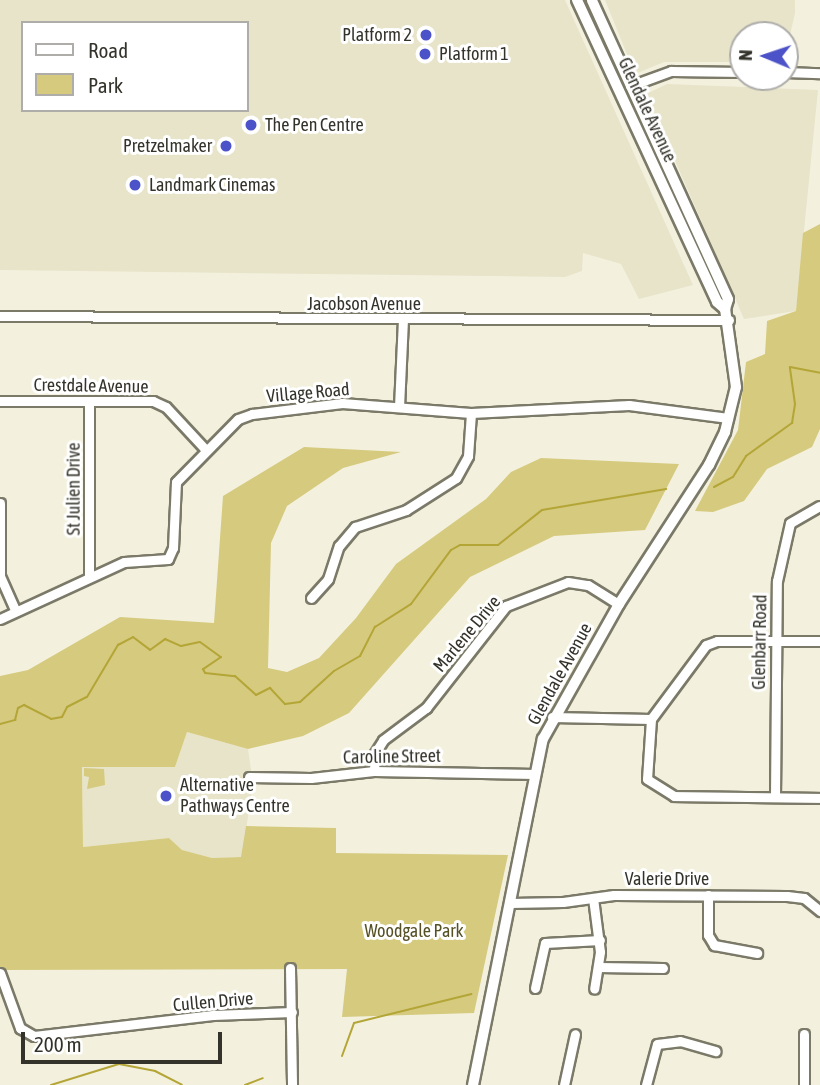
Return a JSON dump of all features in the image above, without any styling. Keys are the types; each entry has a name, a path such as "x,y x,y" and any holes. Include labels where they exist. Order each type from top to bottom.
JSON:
{"main road":[{"name":"Glendale Avenue","path":"577,0 718,302 727,315"},
{"name":"Glendale Avenue","path":"473,1085 535,774 552,717 709,465 728,418 736,387 727,315 728,299 592,0"},
{"path":"618,89 630,86"}],"street":[{"path":"630,86 671,71 729,72"},
{"path":"799,72 820,73"},
{"name":"Jacobson Avenue","path":"0,316 402,320 727,315"},
{"path":"399,407 402,320"},
{"name":"Crestdale Avenue","path":"0,401 153,401 166,407 205,449"},
{"name":"St Julien Drive","path":"89,401 89,576"},
{"name":"Village Road","path":"0,619 124,562 168,559 173,548 176,482 205,449 239,418 252,414 322,404 471,413 629,405 728,418"},
{"path":"311,598 328,579 339,547 355,527 406,510 456,478 468,456 471,413"},
{"path":"0,503 0,575 15,610"},
{"name":"Glenbarr Road","path":"775,797 777,581 790,523 820,506"},
{"name":"Marlene Drive","path":"374,771 375,753 383,740 426,708 506,606 568,582 588,585 620,604"},
{"path":"820,641 706,645 651,719 645,769 653,786 674,796 820,798"},
{"path":"552,717 651,719"},
{"name":"Caroline Street","path":"249,777 311,778 374,771 535,774"},
{"path":"708,895 708,935 714,945 757,953"},
{"name":"Valerie Drive","path":"510,903 708,895 787,896 804,898 820,911"},
{"path":"593,898 600,940 594,989"},
{"path":"535,988 545,943 600,940"},
{"path":"598,967 663,968"},
{"path":"290,968 292,1085"},
{"name":"Cullen Drive","path":"0,973 20,1028 34,1036 53,1037 213,1015 292,1012"},
{"path":"564,1085 575,1034"},
{"path":"804,1034 804,1085"},
{"path":"646,1085 651,1051 657,1044 680,1041 716,1051"}],"shaded area":[{"path":"0,0 565,0 693,285 639,299 621,264 583,253 582,271 565,277 0,270"},
{"path":"605,0 795,0 793,21 729,21 729,62 664,62 635,74"},
{"path":"667,84 729,86 729,91 818,90 796,311 744,319 646,94"},
{"name":"Alternative Pathways Centre","path":"187,732 248,749 253,783 242,857 212,858 182,850 169,838 83,847 82,767 175,767"}],"green space":[{"path":"820,224 820,429 812,447 767,469 744,501 713,512 695,511 738,430 746,362 765,354 767,321 796,311 803,233"},
{"name":"Woodgale Park","path":"304,447 401,452 343,468 287,506 271,543 268,668 287,672 319,658 356,618 396,564 486,499 511,472 541,458 679,464 645,530 554,536 470,577 349,713 303,736 248,749 187,732 175,767 82,767 83,847 169,838 182,850 212,858 241,857 246,826 336,828 336,853 508,855 474,1013 342,1017 347,969 0,970 0,676 28,670 120,617 214,623 223,496"},
{"path":"84,768 104,769 105,785 87,789 89,777 84,776"}],"waterway":[{"path":"714,487 733,477 746,456 792,423 795,404 790,367 820,373"},
{"path":"0,724 15,720 18,708 24,705 51,719 62,717 67,707 87,697 118,645 133,637 150,650 165,639 181,646 200,642 221,657 203,669 205,673 235,676 256,695 270,688 285,704 300,702 334,671 360,656 375,627 411,604 451,550 460,545 498,545 542,510 666,489"},
{"path":"342,1056 354,1023 471,994"},
{"path":"51,1085 119,1064 155,1071 182,1085"},
{"path":"245,1085 263,1078"}],"place":[{"name":"Platform 2","path":"426,35"},
{"name":"Platform 1","path":"425,54"},
{"name":"The Pen Centre","path":"251,125"},
{"name":"Pretzelmaker","path":"226,146"},
{"name":"Landmark Cinemas","path":"135,185"},
{"name":"Alternative Pathways Centre","path":"166,796"}]}
